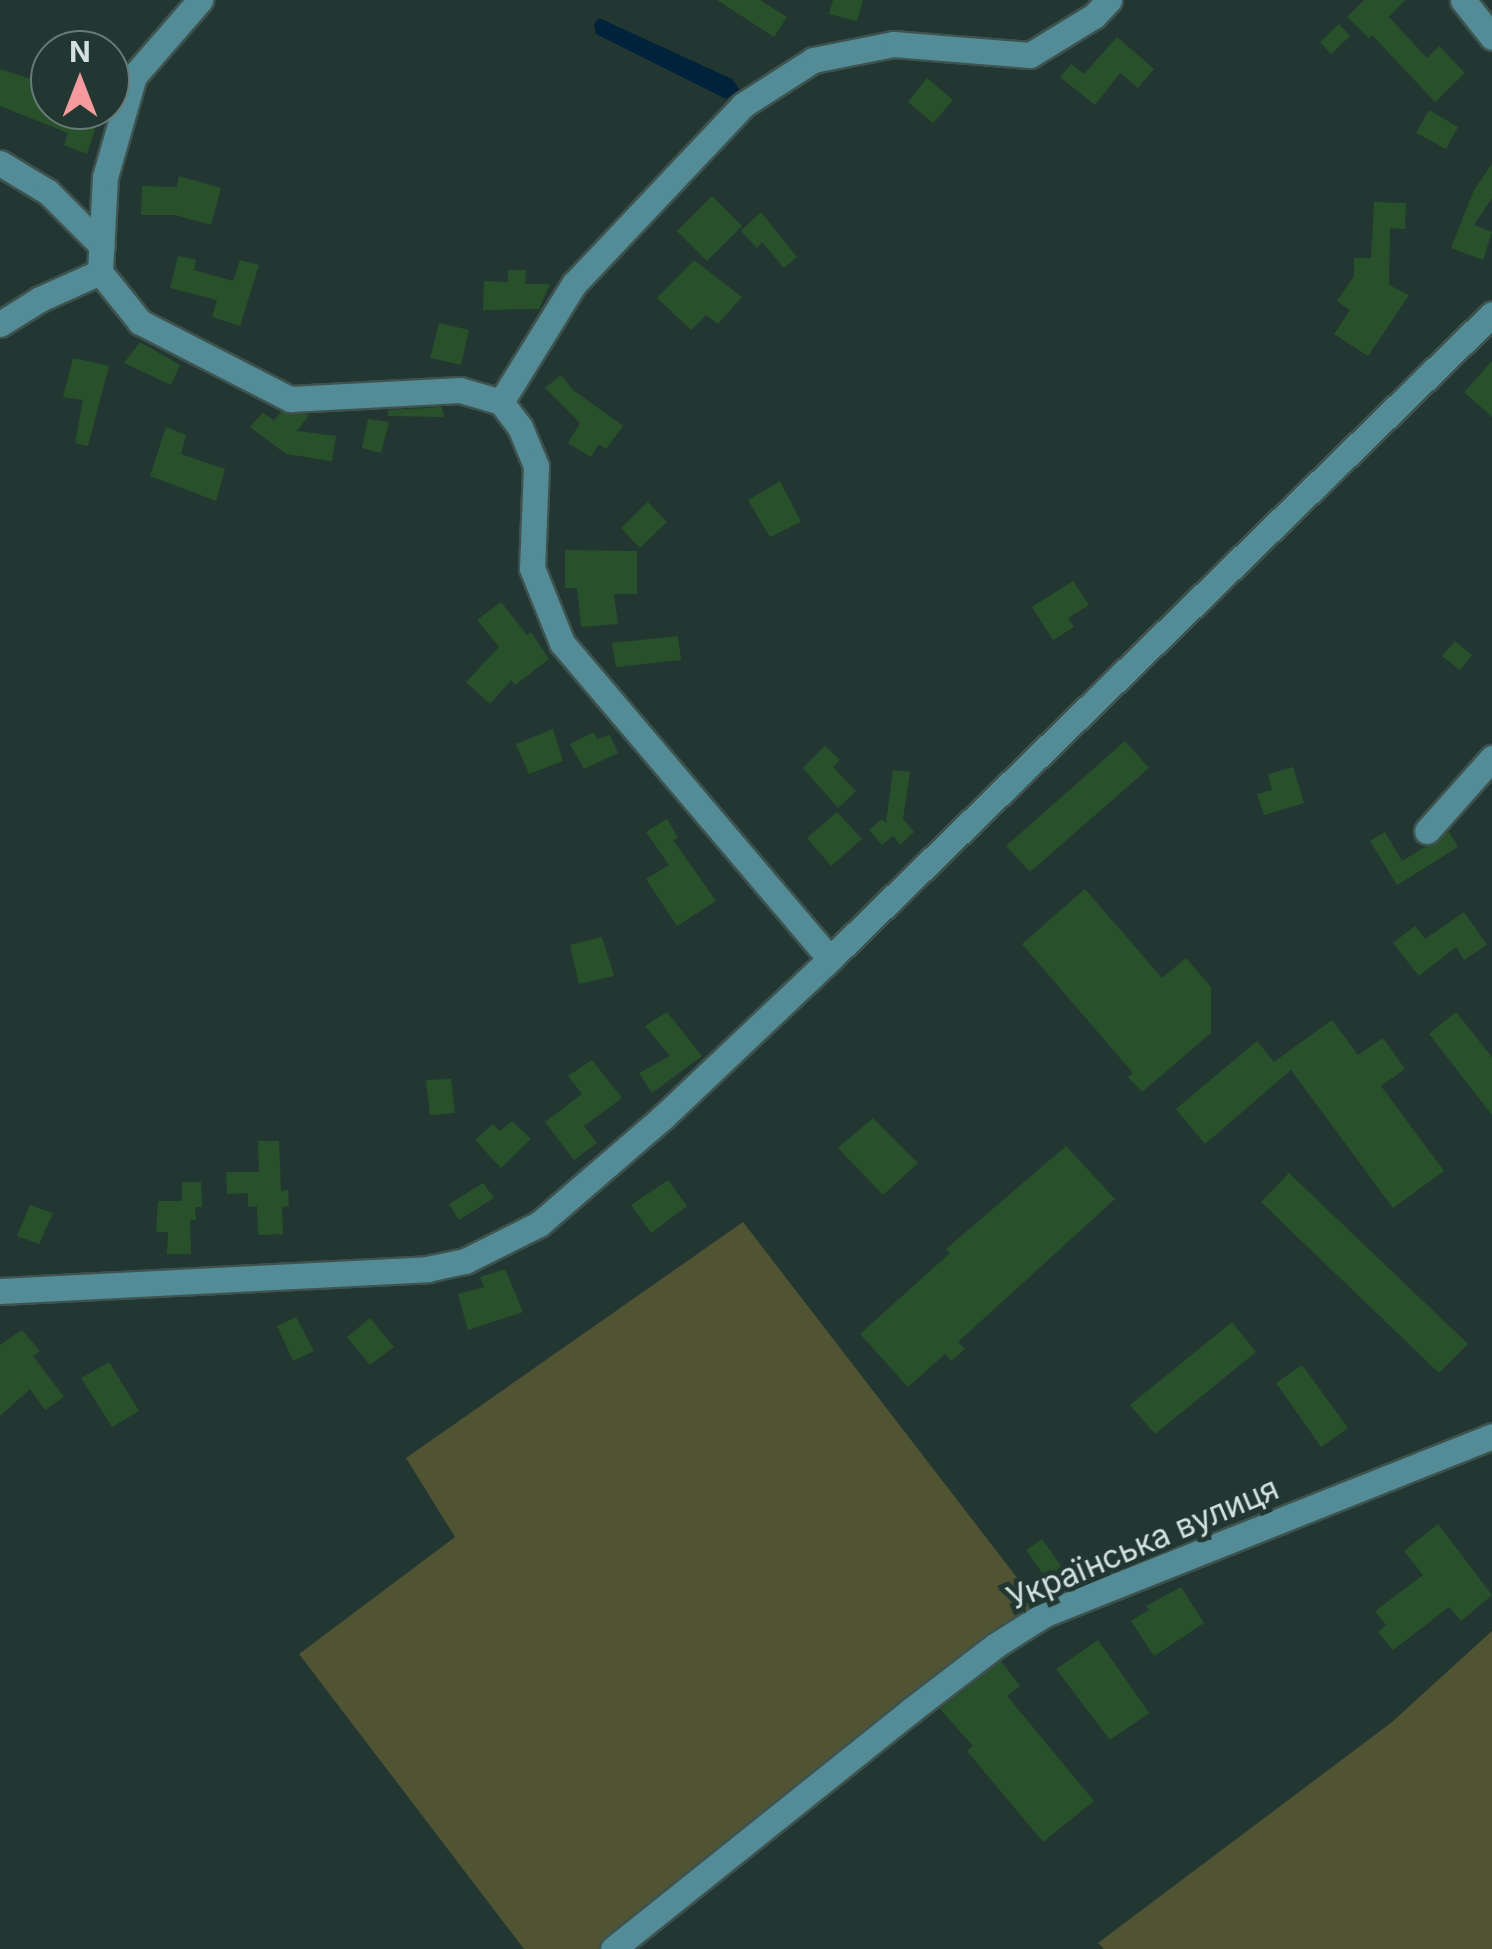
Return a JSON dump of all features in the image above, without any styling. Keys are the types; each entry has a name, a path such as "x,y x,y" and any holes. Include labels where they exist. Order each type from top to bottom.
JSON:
{"street":[{"path":"101,260 105,177 134,76 200,0"},
{"path":"501,402 574,284 742,105 812,60 893,44 1030,55 1094,16 1109,0"},
{"path":"1463,0 1492,37"},
{"path":"0,164 48,192 101,260 140,322 290,398 460,390 501,402 520,428 536,466 532,568 562,644 830,959"},
{"path":"0,324 101,260"},
{"path":"4,1295 428,1269 482,1254 539,1224 664,1117 830,959 1492,314"},
{"path":"1427,830 1492,758"},
{"name":"Українська вулиця","path":"613,1949 982,1656 1046,1614 1492,1436"}],"green space":[{"path":"743,1222 1045,1614 613,1949 524,1949 299,1654 455,1537 406,1458"},
{"path":"1492,1631 1492,1949 1104,1949 1098,1943 1392,1722"}],"water":[{"path":"599,18 732,79 740,90 726,99 596,34 594,24"}],"building":[{"path":"717,0 760,0 787,17 774,37"},
{"path":"833,0 863,0 857,21 829,14"},
{"path":"1364,0 1405,0 1389,17 1427,58 1439,46 1465,73 1435,102 1372,35 1369,38 1347,17"},
{"path":"1339,24 1350,36 1331,54 1320,42"},
{"path":"1117,37 1154,69 1138,88 1120,73 1095,105 1060,77 1071,64 1084,74"},
{"path":"0,69 30,79 30,118 0,106"},
{"path":"927,78 953,100 933,123 908,102"},
{"path":"1429,110 1458,127 1446,149 1416,133"},
{"path":"60,130 95,130 87,154 64,145 68,133"},
{"path":"1492,164 1492,198 1474,225 1492,232 1483,260 1451,248 1474,190"},
{"path":"179,176 221,188 211,225 175,215 141,215 142,186 177,187"},
{"path":"712,196 742,226 707,261 677,231"},
{"path":"1374,202 1406,203 1405,229 1390,228 1389,285 1409,295 1368,356 1334,334 1350,310 1337,301 1354,276 1354,258 1371,258"},
{"path":"761,212 797,257 784,268 762,242 757,248 741,231"},
{"path":"178,256 196,260 194,270 233,281 240,260 259,265 240,326 212,317 217,300 170,288"},
{"path":"694,260 742,297 718,324 706,315 691,330 657,298"},
{"path":"508,270 526,270 525,284 550,284 539,309 483,310 484,281 508,282"},
{"path":"439,323 469,330 461,365 430,358"},
{"path":"140,342 180,365 171,385 124,363"},
{"path":"73,358 109,366 88,446 75,443 83,400 63,397"},
{"path":"1492,361 1492,417 1464,392"},
{"path":"561,375 573,390 623,426 606,449 599,444 591,457 568,443 580,423 545,388"},
{"path":"442,407 444,417 388,416 388,410"},
{"path":"281,412 309,415 297,431 336,436 332,461 286,454 250,427 263,413 274,420"},
{"path":"368,419 389,422 381,453 362,448"},
{"path":"166,427 186,435 181,454 225,469 216,501 150,476"},
{"path":"780,481 801,522 770,537 748,500"},
{"path":"648,502 667,522 640,548 621,528"},
{"path":"565,550 637,551 637,594 614,594 618,624 581,627 577,588 565,588"},
{"path":"1073,581 1089,605 1068,618 1074,627 1053,640 1032,607"},
{"path":"501,602 527,635 531,632 549,659 515,685 511,680 490,704 466,682 499,647 477,620"},
{"path":"678,636 681,660 616,667 612,643"},
{"path":"1455,641 1472,655 1460,670 1442,656"},
{"path":"553,729 563,761 529,774 516,744"},
{"path":"594,732 597,739 610,735 618,753 584,769 570,744"},
{"path":"1125,741 1149,768 1030,872 1006,846"},
{"path":"825,746 840,760 833,767 856,791 838,808 803,768"},
{"path":"1293,767 1304,803 1264,815 1257,794 1272,790 1268,774"},
{"path":"893,770 910,772 903,819 914,832 900,845 893,836 882,845 869,830 882,819 886,823"},
{"path":"837,812 862,839 831,866 807,838"},
{"path":"667,819 678,838 673,840 716,901 677,926 646,879 669,865 646,832"},
{"path":"1385,832 1402,861 1449,832 1458,847 1397,885 1370,841"},
{"path":"1085,889 1162,978 1186,958 1211,987 1211,1033 1142,1092 1128,1077 1133,1073 1022,944"},
{"path":"1464,912 1487,945 1464,960 1456,947 1419,976 1393,943 1415,926 1425,939"},
{"path":"602,937 614,976 579,984 570,945"},
{"path":"667,1012 702,1056 652,1093 639,1073 670,1056 645,1026"},
{"path":"1456,1012 1492,1057 1492,1115 1429,1034"},
{"path":"1332,1020 1358,1055 1383,1038 1405,1069 1381,1086 1444,1171 1393,1208 1291,1070 1205,1144 1176,1109 1257,1041 1274,1062"},
{"path":"592,1060 622,1098 584,1126 597,1143 574,1160 545,1122 582,1094 568,1076"},
{"path":"451,1079 455,1113 430,1115 426,1080"},
{"path":"873,1118 918,1163 883,1195 838,1148"},
{"path":"512,1121 531,1139 501,1168 475,1140 493,1124 500,1131"},
{"path":"258,1141 279,1141 281,1191 288,1190 289,1206 282,1207 283,1234 258,1235 257,1206 248,1207 248,1193 227,1194 226,1172 259,1172"},
{"path":"1066,1146 1115,1199 958,1342 965,1349 951,1361 945,1354 908,1387 860,1334 950,1253 946,1249"},
{"path":"1289,1173 1468,1344 1439,1373 1261,1202"},
{"path":"668,1180 687,1206 651,1233 631,1205"},
{"path":"182,1182 201,1182 202,1207 195,1207 196,1220 190,1220 191,1254 167,1254 168,1232 156,1232 158,1201 182,1201"},
{"path":"483,1183 494,1198 459,1220 449,1204"},
{"path":"30,1205 53,1213 39,1244 17,1236"},
{"path":"505,1269 523,1312 468,1330 458,1294 484,1287 480,1277"},
{"path":"296,1317 314,1351 293,1361 277,1326"},
{"path":"370,1318 394,1347 370,1365 347,1337"},
{"path":"1232,1322 1256,1352 1155,1434 1130,1405"},
{"path":"22,1330 40,1351 33,1356 64,1397 45,1410 30,1389 0,1416 0,1345"},
{"path":"109,1362 139,1411 112,1427 81,1378"},
{"path":"1302,1365 1348,1428 1321,1447 1276,1383"},
{"path":"1242,1491 1256,1508 1212,1526 1199,1510"},
{"path":"1438,1524 1492,1595 1461,1621 1449,1607 1393,1650 1378,1632 1386,1625 1375,1611 1423,1575 1404,1551"},
{"path":"1042,1539 1064,1570 1048,1581 1026,1550"},
{"path":"1181,1587 1204,1623 1154,1656 1131,1621 1149,1610 1146,1606"},
{"path":"1098,1640 1149,1713 1110,1740 1056,1669"},
{"path":"1001,1661 1020,1686 1007,1696 1094,1801 1043,1842 967,1751 973,1746 940,1709"}]}
